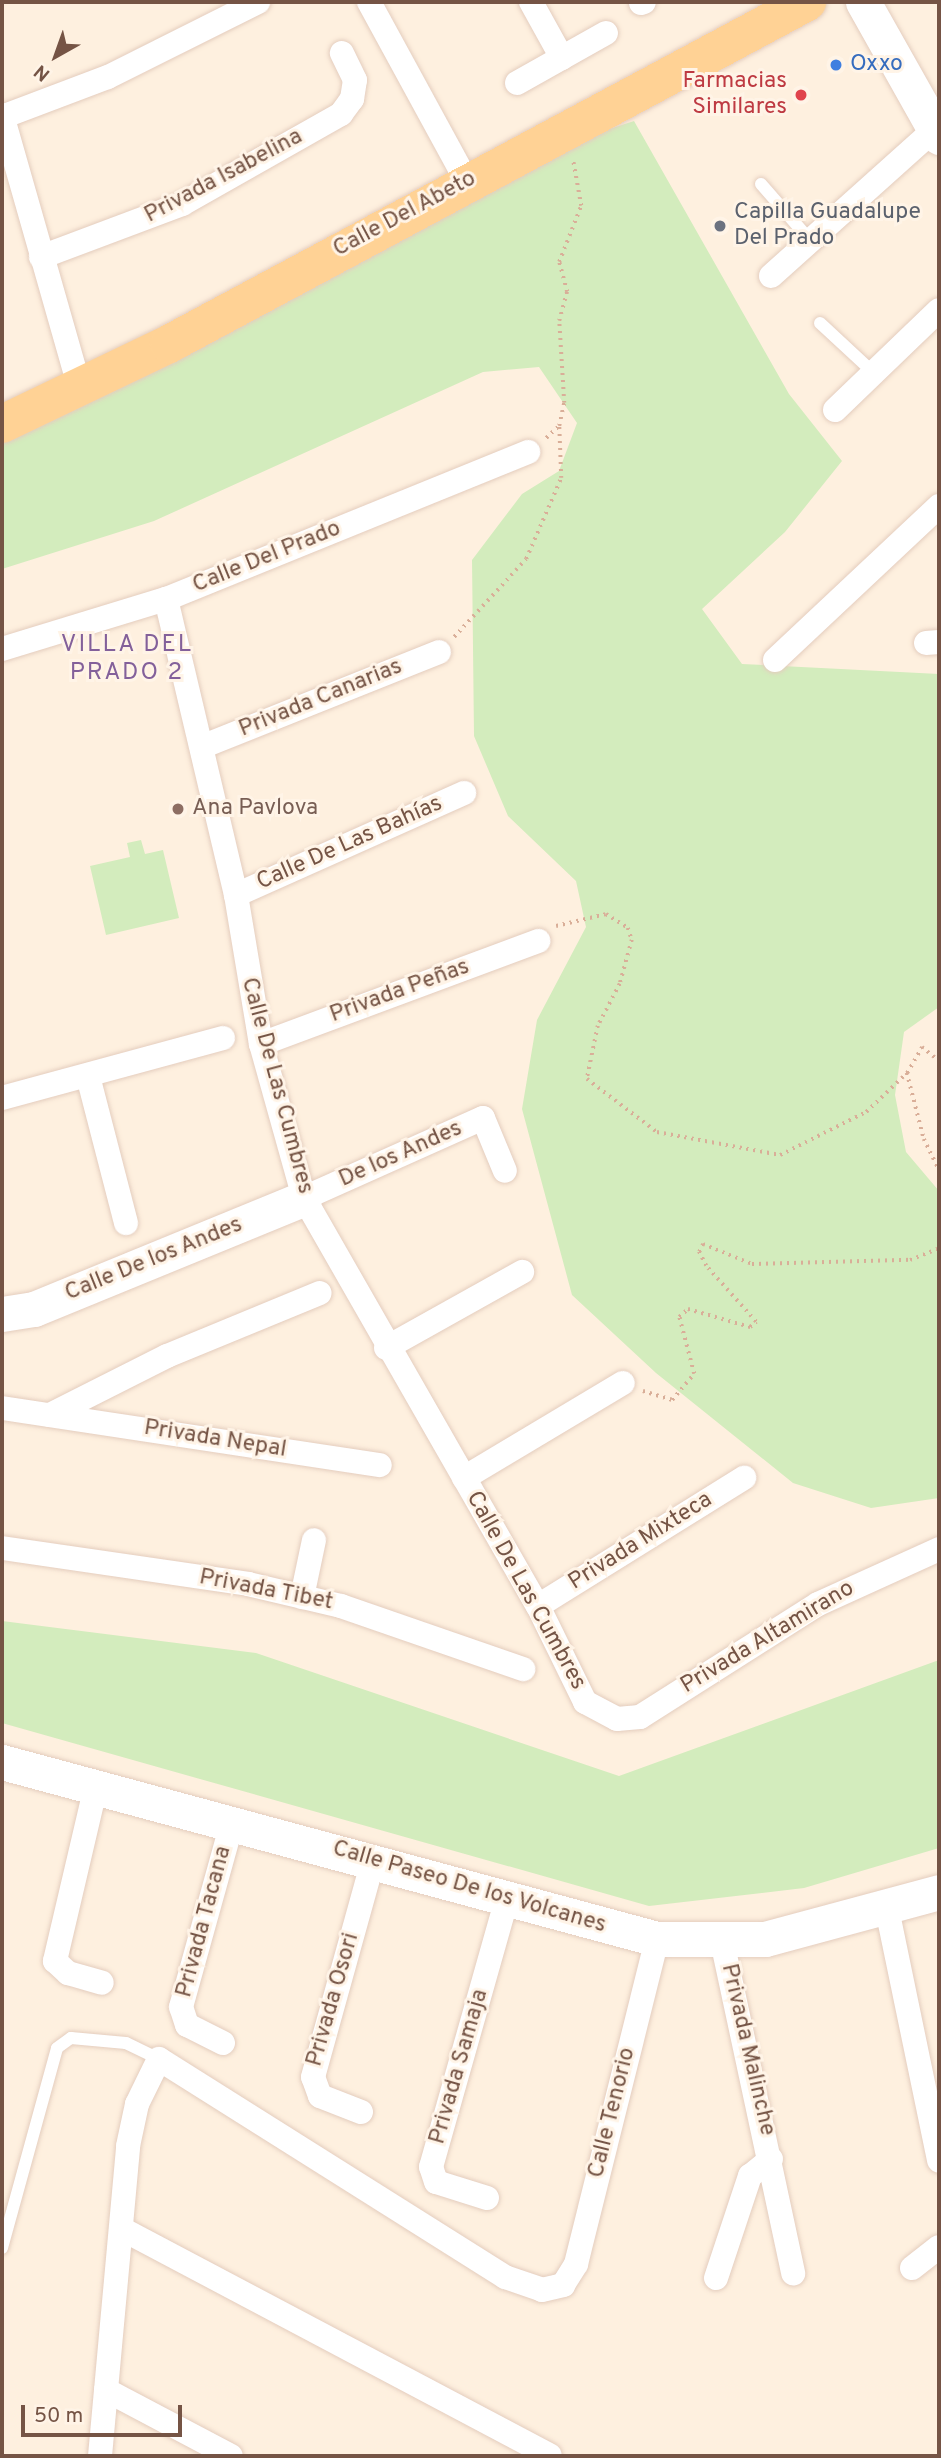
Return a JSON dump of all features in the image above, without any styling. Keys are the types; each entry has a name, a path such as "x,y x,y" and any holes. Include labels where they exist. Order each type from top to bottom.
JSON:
{"main road":[{"name":"Calle Del Abeto","path":"2,424 80,389 467,183 549,136 807,2"}],"street":[{"path":"80,389 2,116 108,77 258,2"},
{"path":"369,2 467,183"},
{"path":"531,2 562,58"},
{"path":"771,276 937,133 863,2"},
{"path":"517,83 606,33"},
{"name":"Privada Isabelina","path":"41,257 182,204 341,114 352,99 355,80 342,53"},
{"path":"835,410 939,310"},
{"name":"Calle Del Prado","path":"2,649 166,599 528,452"},
{"path":"775,660 939,506"},
{"name":"Calle De Las Cumbres","path":"166,599 204,746 236,895 261,1044 304,1198 386,1349 538,1606 585,1702 598,1714"},
{"name":"Privada Canarias","path":"204,746 439,652"},
{"name":"Calle De Las Bahías","path":"236,895 464,793"},
{"name":"Privada Peñas","path":"261,1044 538,941"},
{"path":"2,1098 223,1038"},
{"path":"88,1076 126,1223"},
{"name":"De los Andes","path":"304,1198 483,1118 505,1171"},
{"name":"Calle De los Andes","path":"3,1310 34,1309 304,1198"},
{"path":"386,1349 522,1272"},
{"path":"50,1415 167,1356 320,1293"},
{"path":"464,1478 623,1383"},
{"name":"Privada Nepal","path":"2,1408 380,1465"},
{"name":"Privada Mixteca","path":"538,1606 744,1478"},
{"path":"302,1597 314,1540"},
{"name":"Privada Tibet","path":"2,1548 302,1597 523,1669"},
{"name":"Privada Altamirano","path":"598,1714 640,1717 817,1604 939,1549"},
{"name":"Calle Paseo De los Volcanes","path":"2,1762 233,1820 657,1939 722,1941 812,1931 939,1892"},
{"path":"96,1786 55,1961 68,1973 102,1983"},
{"name":"Privada Tacana","path":"223,2043 187,2025 181,2007 233,1820"},
{"name":"Privada Osori","path":"362,2112 320,2096 313,2077 373,1860"},
{"name":"Privada Samaja","path":"487,2198 436,2182 431,2167 508,1899"},
{"path":"887,1909 939,2161"},
{"name":"Calle Tenorio","path":"159,2059 505,2277 542,2290 563,2285 576,2264 657,1939"},
{"name":"Privada Malinche","path":"722,1941 771,2159 793,2273"},
{"path":"100,2456 128,2146 137,2104 159,2059"},
{"name":"Privada Malinche","path":"716,2278 750,2176 771,2159"},
{"path":"122,2229 550,2456"},
{"path":"912,2268 939,2247"},
{"path":"106,2389 231,2456"}],"lane":[{"path":"761,184 810,240"},
{"path":"820,323 874,373"},
{"path":"2,2248 57,2048 71,2038 127,2043 159,2059"}],"path":[{"path":"439,652 526,558 561,478 559,321 567,292 559,262 576,229 582,191 575,162 549,136"},
{"path":"528,452 559,426"},
{"path":"538,941 564,922 606,914 628,928 632,940 620,984 598,1026 587,1079 657,1132 780,1155 866,1112 907,1073 922,1047 939,1061"},
{"path":"907,1073 924,1139 939,1170"},
{"path":"623,1383 672,1400 680,1392 694,1374 679,1317 688,1309 750,1327 756,1322 706,1266 699,1252 704,1244 752,1264 909,1260 939,1248"}],"green space":[{"path":"634,121 789,394 842,461 785,532 702,609 742,664 939,674 939,1007 904,1032 895,1095 906,1152 939,1191 939,1498 871,1508 793,1483 656,1373 572,1295 522,1109 537,1020 586,927 576,881 508,816 474,736 472,560 522,494 559,471 577,423 539,367 483,372 154,521 2,569 2,442 557,146"},
{"path":"141,840 145,854 163,850 179,918 106,935 90,866 130,857 127,843"},
{"path":"2,1621 256,1653 619,1776 939,1660 939,1848 804,1888 649,1906 2,1723"}],"place":[{"name":"Oxxo","path":"836,65"},
{"name":"Farmacias Similares","path":"801,95"},
{"name":"Capilla Guadalupe Del Prado","path":"720,226"},
{"name":"Ana Pavlova","path":"178,809"}],"district":[{"name":"VILLA DEL PRADO 2","path":"127,660"}]}
